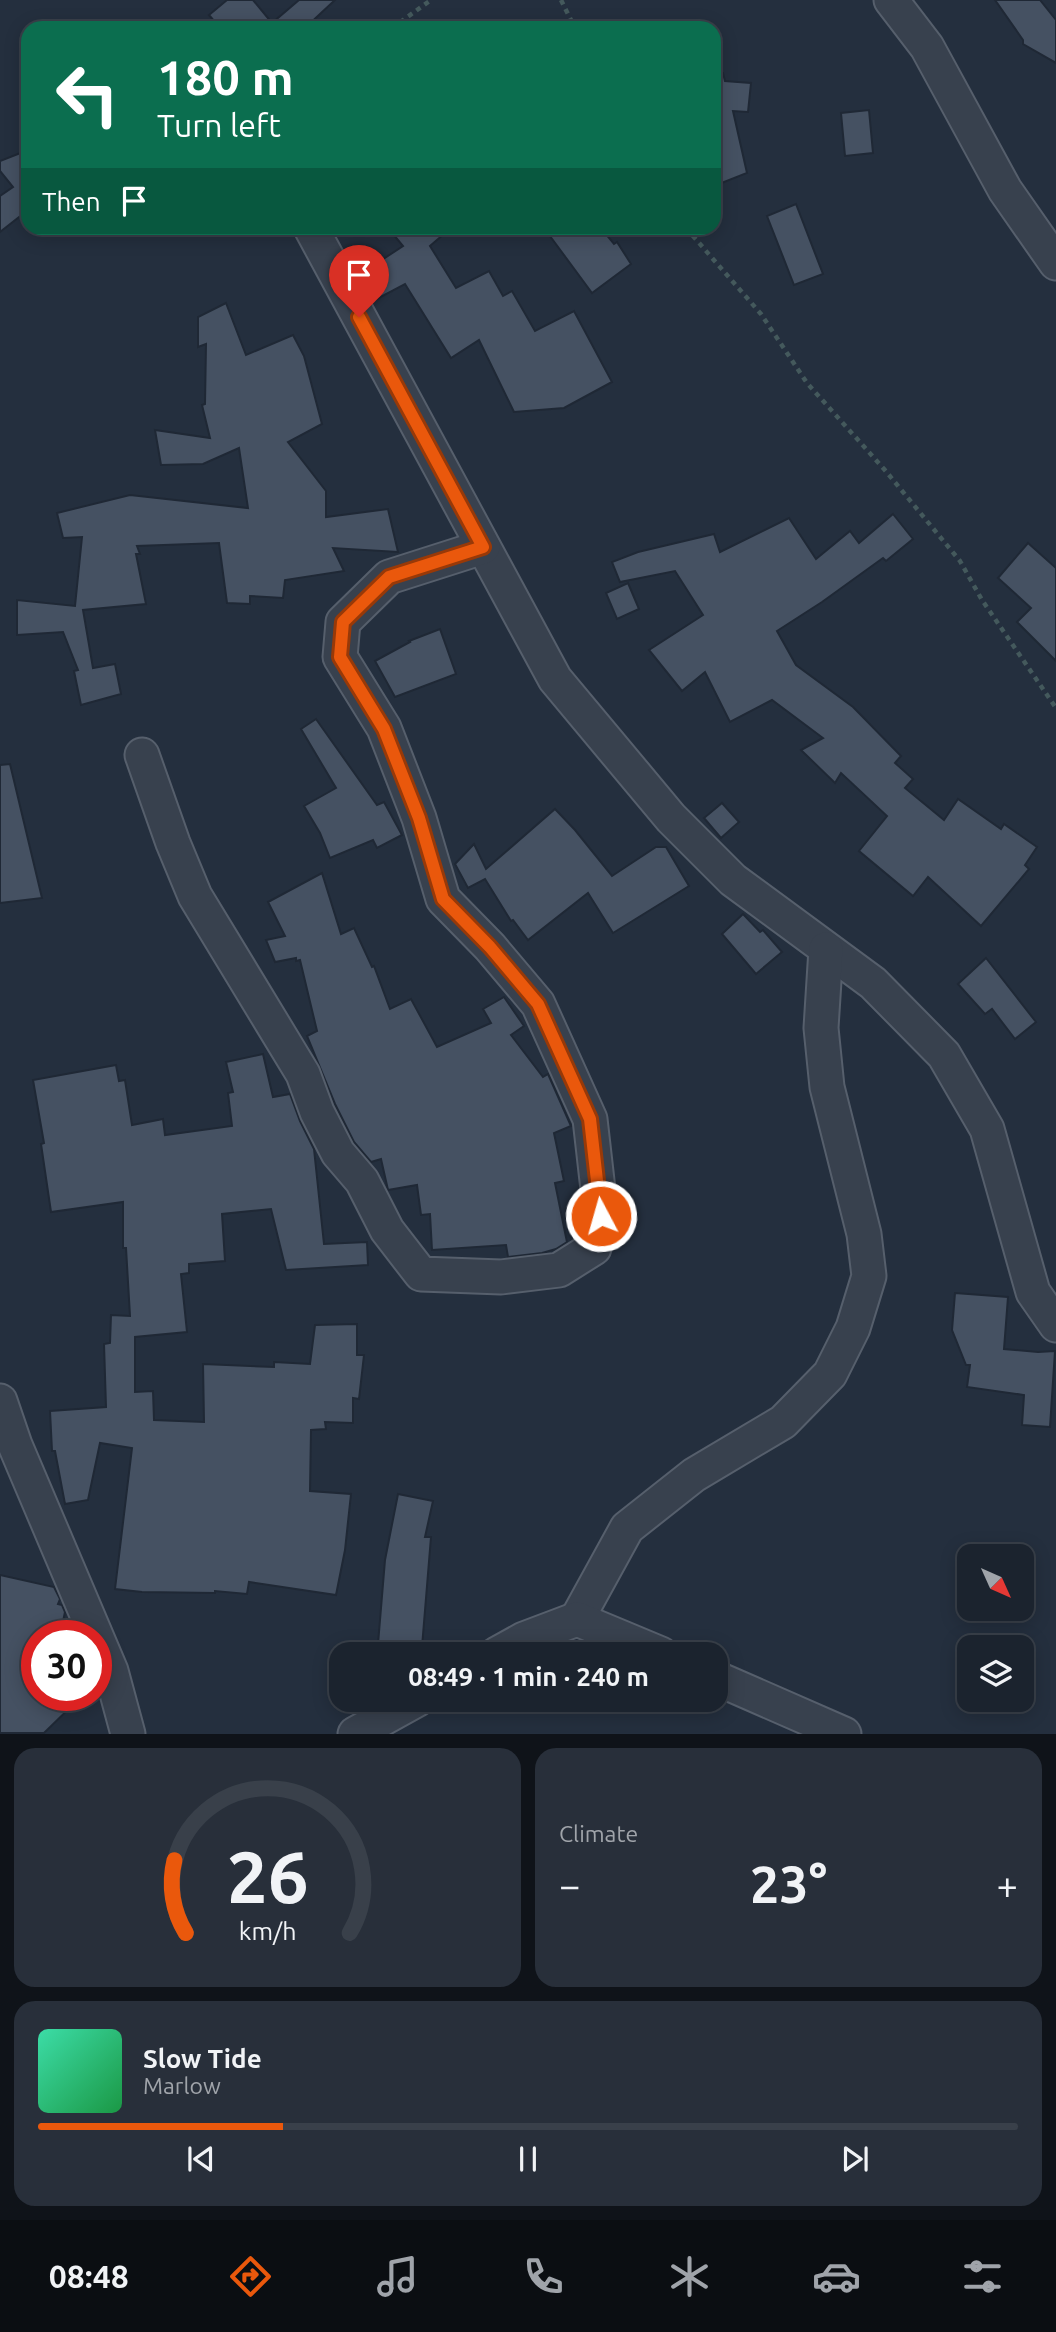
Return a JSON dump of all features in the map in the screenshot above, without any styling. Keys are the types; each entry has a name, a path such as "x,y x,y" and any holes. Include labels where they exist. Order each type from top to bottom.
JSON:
{"street":[{"path":"891,0 927,47 1005,190 1056,262"},
{"path":"315,235 555,679 671,818 733,880 873,983 944,1055 987,1129 1032,1292 1056,1325"},
{"path":"142,755 195,896 303,1074 317,1112 338,1153 362,1181 387,1230 421,1274 501,1277 559,1270 594,1248 601,1216 590,1119 538,1004 490,947 443,899 419,818 384,729 340,657 343,622 389,577 483,547"},
{"path":"519,1642 577,1619 628,1528 694,1475 783,1422 830,1374 853,1328 869,1276 864,1234 827,1087 821,1028 826,949"},
{"path":"0,1401 15,1445 111,1671 128,1734"},
{"path":"577,1619 632,1642"},
{"path":"728,1683 844,1734"},
{"path":"355,1734 395,1712"}],"path":[{"path":"402,21 431,0"},
{"path":"561,0 572,21"},
{"path":"691,235 761,314 807,383 884,469 960,561 982,600 1056,708"}],"building":[{"path":"227,0 253,0 270,21 214,21 209,15"},
{"path":"299,0 335,0 312,21 274,21"},
{"path":"995,0 1040,0 1056,20 1056,63 1023,44 1023,40"},
{"path":"721,73 725,81 751,83 748,112 733,111 747,173 721,183"},
{"path":"869,110 873,153 845,156 841,113"},
{"path":"21,153 21,216 0,232 0,196 13,187 0,171 0,161"},
{"path":"796,204 823,274 794,285 767,216"},
{"path":"394,235 443,235 430,246 456,288 489,271 503,296 512,291 535,331 574,311 612,382 564,408 514,412 479,340 451,358 405,284 375,300 362,273 403,246"},
{"path":"549,235 607,235 614,244 617,242 631,264 592,293"},
{"path":"226,303 246,355 293,335 304,356 322,424 288,442 326,491 326,517 388,509 398,552 333,548 344,571 285,580 283,598 250,596 250,604 227,603 219,543 137,546 140,554 136,554 146,604 83,610 93,668 115,664 121,694 81,705 74,671 78,670 63,632 17,635 17,600 75,606 82,537 63,538 57,513 130,495 248,508 239,448 203,464 161,465 155,430 210,438 202,405 205,404 206,344 198,347 198,317"},
{"path":"893,514 913,539 886,561 883,558 777,631 796,665 853,707 901,756 895,763 913,779 905,788 944,820 958,799 1001,829 1004,824 1037,847 1025,865 1029,869 981,926 928,877 913,896 859,851 887,816 841,773 835,783 801,750 823,738 772,700 730,722 705,672 682,691 649,650 703,615 675,571 620,582 612,562 638,552 714,534 720,552 789,518 816,559 850,531 859,543"},
{"path":"1028,543 1056,568 1056,661 1017,622 1031,608 998,578"},
{"path":"628,583 639,609 617,619 606,593"},
{"path":"440,629 456,674 395,697 375,661 409,641"},
{"path":"316,719 377,805 384,802 402,835 377,848 373,840 330,858 320,833 304,806 336,788 301,729"},
{"path":"10,764 42,898 0,903 0,765"},
{"path":"722,803 739,822 721,838 704,818"},
{"path":"555,809 612,876 656,847 666,847 689,886 613,933 588,893 528,940 513,920 511,921 485,879 468,888 455,864 474,844 486,869"},
{"path":"322,873 341,934 354,928 372,967 374,966 390,1009 411,999 437,1047 491,1023 483,1009 504,997 524,1026 511,1035 543,1077 548,1074 571,1126 554,1133 564,1181 555,1183 567,1242 542,1253 508,1257 506,1245 432,1250 430,1214 421,1215 417,1185 388,1190 381,1159 371,1162 354,1142 307,1036 317,1031 300,960 296,961 296,958 275,962 266,940 285,936 268,902"},
{"path":"743,914 760,932 763,930 782,952 756,974 722,934"},
{"path":"986,958 1036,1022 1015,1039 992,1009 985,1014 958,984"},
{"path":"263,1054 273,1097 290,1094 314,1149 324,1244 367,1242 368,1265 286,1270 271,1209 222,1214 225,1261 189,1264 189,1273 181,1274 187,1332 135,1337 135,1392 153,1391 154,1420 204,1422 203,1364 274,1367 274,1362 310,1364 315,1325 357,1324 357,1355 364,1355 359,1399 353,1398 353,1423 325,1422 326,1429 311,1430 310,1491 351,1494 345,1550 336,1595 249,1582 247,1594 115,1589 132,1448 100,1443 88,1500 65,1504 55,1451 52,1451 50,1411 106,1407 104,1344 110,1343 111,1315 130,1316 126,1248 123,1248 123,1202 51,1212 41,1144 44,1143 33,1080 116,1065 119,1081 125,1080 132,1125 163,1119 165,1135 232,1126 228,1093 233,1092 226,1062"},
{"path":"955,1293 1008,1297 1004,1349 1055,1351 1050,1427 1022,1425 1024,1395 967,1387 970,1365 966,1365 952,1330"},
{"path":"398,1494 433,1501 425,1537 431,1537 422,1642 378,1642 385,1560"},
{"path":"0,1575 54,1587 60,1599 58,1604 62,1605 65,1612 63,1620 21,1620 21,1711 67,1711 44,1733 0,1733"}],"route":[{"path":"359,317 483,547 389,577 343,622 340,657 384,729 419,818 443,899 490,947 538,1004 590,1119 601,1216"}]}
